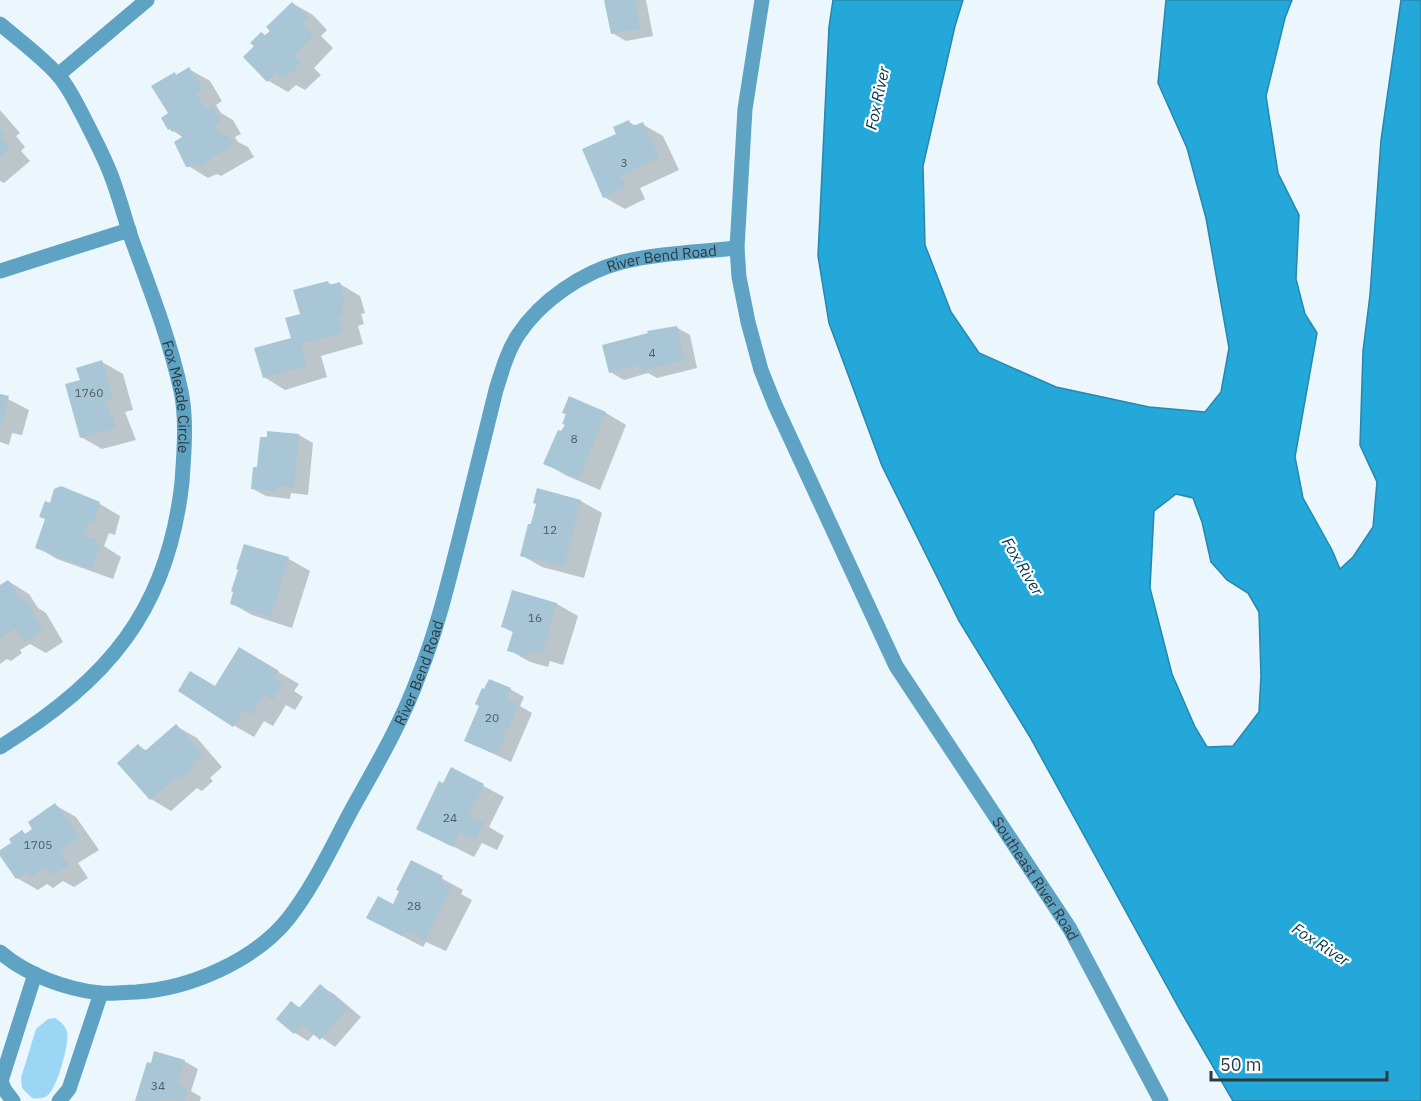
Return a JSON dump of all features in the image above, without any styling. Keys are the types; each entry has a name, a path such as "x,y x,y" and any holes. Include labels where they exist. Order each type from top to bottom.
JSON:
{"street":[{"path":"58,75 147,0"},
{"name":"Southeast River Road","path":"762,0 745,110 737,248 739,277 761,370 896,666 1070,929 1161,1101"},
{"name":"Fox Meade Circle","path":"0,24 58,75 97,142 156,305 181,392 184,428 178,518 165,566 151,600 133,630 105,666 22,734 0,747"},
{"path":"0,271 129,230"},
{"name":"River Bend Road","path":"0,952 36,975 64,987 101,993 148,991 209,975 237,961 264,942 287,920 312,884 401,717 418,678 433,639 444,599 496,390 505,360 519,334 561,291 591,274 621,262 660,255 737,248"},
{"path":"13,1101 1,1081 36,975"},
{"path":"58,1101 69,1089 101,993"}],"shaded area":[{"path":"55,1018 67,1032 67,1045 62,1064 56,1083 49,1094 41,1098 32,1098 22,1088 21,1078 36,1029 48,1019"}],"water":[{"name":"Fox River","path":"833,0 963,0 923,166 925,245 951,312 979,353 1056,387 1149,407 1205,412 1221,392 1229,348 1206,218 1187,148 1158,83 1166,0 1292,0 1285,18 1266,96 1278,173 1299,215 1296,279 1305,314 1317,333 1295,457 1303,498 1340,569 1353,557 1373,527 1377,482 1360,445 1363,351 1370,295 1381,140 1401,0 1421,0 1421,1101 1233,1101 1180,1010 1030,737 959,621 882,466 829,323 818,256 829,27","holes":["1176,494 1193,498 1202,522 1211,562 1227,580 1248,593 1259,612 1261,676 1259,712 1233,746 1207,747 1195,727 1172,674 1150,588 1154,511"]}],"building":[{"path":"604,0 635,0 640,28 611,34"},
{"path":"292,2 308,18 302,23 313,36 294,55 301,63 283,80 276,72 267,82 243,57 254,46 250,43 261,32 265,35 270,31 266,27"},
{"path":"189,67 203,89 196,93 206,110 212,106 221,122 215,125 222,137 227,134 234,145 199,166 197,162 186,167 174,142 182,137 177,129 172,132 168,130 161,118 168,113 151,86"},
{"path":"629,120 631,127 643,122 659,158 620,176 626,187 603,198 582,149 616,134 613,127"},
{"path":"0,128 5,135 2,138 10,148 0,157"},
{"path":"328,281 329,285 340,282 345,301 341,303 344,313 338,315 343,332 301,344 307,366 263,378 254,348 291,338 285,318 300,314 293,290"},
{"path":"677,326 684,360 642,371 640,365 609,373 602,345 648,333 647,331"},
{"path":"102,360 113,398 105,400 116,428 80,438 65,384 80,380 76,368"},
{"path":"0,394 9,396 1,427 0,427"},
{"path":"569,396 606,412 579,479 543,464 558,430 561,431 565,425 562,424 566,414 562,413"},
{"path":"267,431 299,434 294,488 277,486 277,492 251,489 253,467 257,467 260,437 267,437"},
{"path":"61,486 100,502 94,524 88,522 83,535 101,544 92,569 35,548 45,519 39,517 45,501 50,503 54,489"},
{"path":"537,488 581,500 564,567 520,556 536,504 533,503"},
{"path":"244,544 289,557 271,617 230,604 233,592 231,591 238,570 236,569"},
{"path":"8,580 22,601 25,599 43,630 24,642 15,628 0,638 0,585"},
{"path":"512,590 557,603 542,654 529,650 527,656 507,651 513,631 501,627"},
{"path":"239,647 279,671 274,678 283,684 273,700 264,694 252,716 243,710 233,727 178,691 190,671 215,686"},
{"path":"489,679 511,688 506,698 519,703 497,755 464,741 479,706 475,704"},
{"path":"176,724 203,755 190,765 193,768 180,780 177,776 150,800 117,763 138,744 145,751"},
{"path":"451,767 484,784 469,815 484,823 475,840 460,832 453,847 416,829 439,781 443,783"},
{"path":"55,803 79,837 59,851 69,865 52,876 46,867 31,877 27,872 16,879 0,856 0,850 11,843 9,839 22,830 25,834 32,829 28,822"},
{"path":"411,860 443,876 441,881 452,887 425,941 405,931 402,936 366,918 378,896 393,904 399,891 396,890"},
{"path":"320,984 348,1008 320,1040 302,1024 294,1034 276,1019 291,1001 299,1008"},
{"path":"154,1051 185,1060 177,1084 188,1087 184,1101 160,1099 160,1101 135,1101 147,1062 151,1063"}]}
